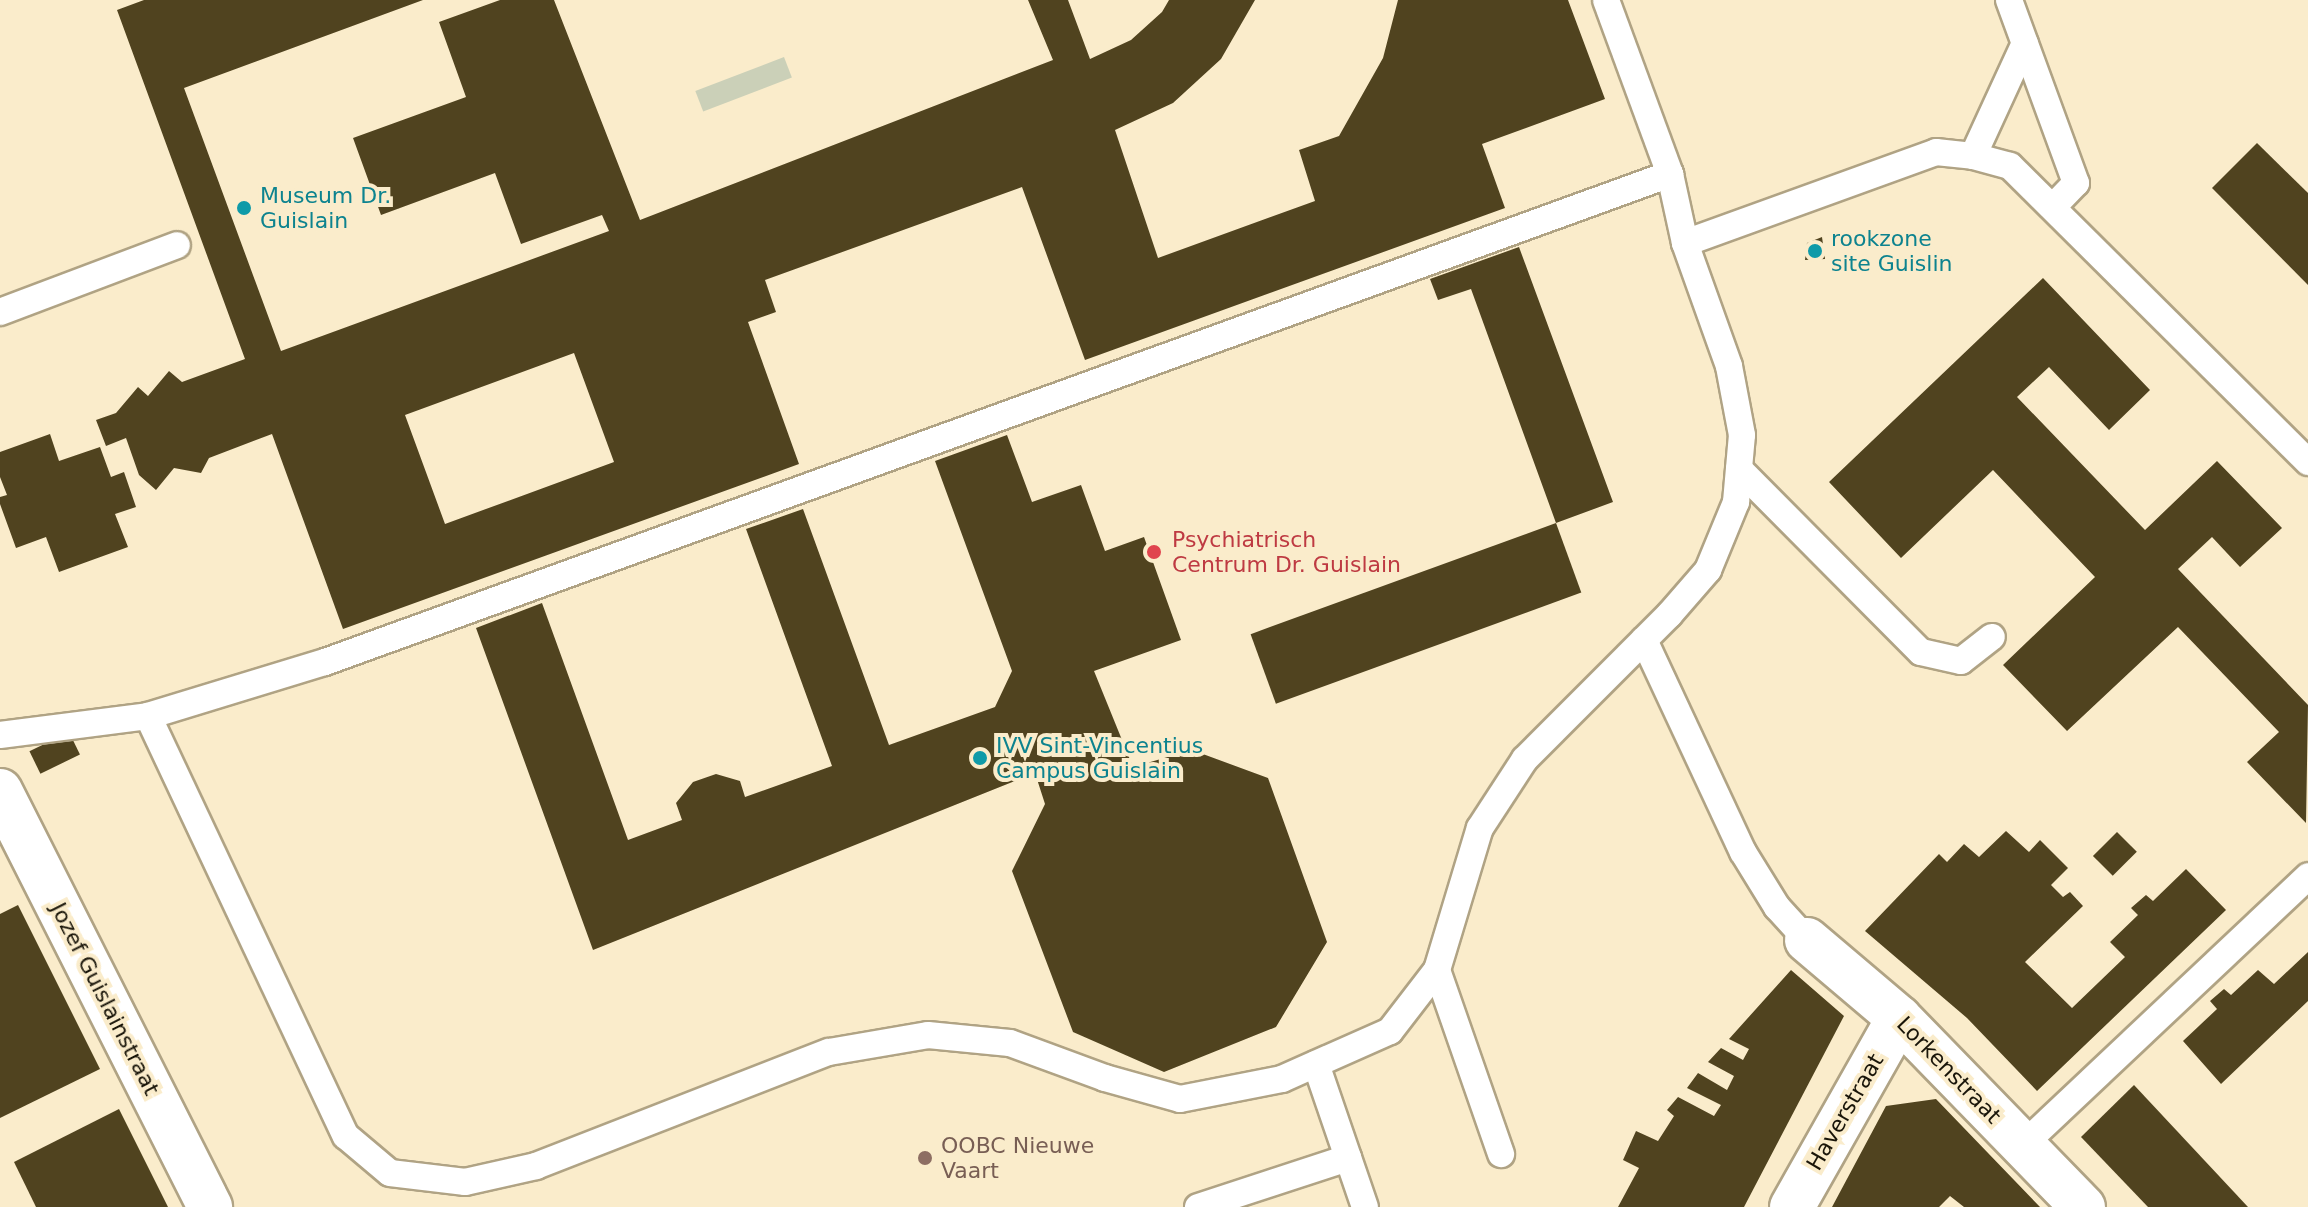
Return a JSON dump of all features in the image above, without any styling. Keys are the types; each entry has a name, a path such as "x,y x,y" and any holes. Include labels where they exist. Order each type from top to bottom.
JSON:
{"street":[{"name":"Jozef Guislainstraat","path":"0,791 210,1207"},
{"name":"Lorkenstraat","path":"1807,940 1899,1018 2083,1207"},
{"name":"Haverstraat","path":"1792,1207 1899,1018"}],"lane":[{"path":"148,716 346,1136 390,1173 465,1182 536,1166 829,1052 928,1035 1010,1043 1105,1078 1180,1099 1282,1079 1390,1031 1437,970 1480,828 1525,759 1644,640 1708,570 1736,502 1742,435 1729,366 1685,243 1670,174 1606,0"},
{"path":"2009,0 2076,183 2053,207"},
{"path":"1973,156 2025,43"},
{"path":"1685,243 1936,152 1973,156 2010,166 2308,462"},
{"path":"0,735 148,716 325,662 1670,174"},
{"path":"0,312 177,245"},
{"path":"1739,469 1921,652 1961,661 1992,637"},
{"path":"1644,640 1743,852 1777,907 1807,940"},
{"path":"2023,1145 2308,876"},
{"path":"1437,970 1501,1154"},
{"path":"1316,1064 1365,1207"},
{"path":"1198,1207 1348,1158"}],"green space":[{"path":"784,57 792,78 703,112 695,91"}],"building":[{"path":"144,0 423,0 184,88 281,351 609,231 602,215 521,244 495,173 381,215 353,138 466,97 439,22 500,0 554,0 640,220 1053,60 1028,0 1068,0 1090,59 1131,40 1162,12 1169,0 1255,0 1221,59 1173,103 1115,130 1158,258 1315,201 1299,150 1339,136 1383,58 1398,0 1568,0 1605,99 1482,144 1505,208 1085,360 1022,187 765,280 776,312 748,322 799,464 343,629 272,434 209,458 201,473 174,468 156,490 139,475 126,438 106,446 96,420 116,413 138,387 148,396 169,371 182,382 245,359 117,10","holes":["574,353 614,462 445,524 405,415"]},
{"path":"2257,143 2308,193 2308,285 2212,188"},
{"name":"rookzone site Guislin","path":"1822,237 1825,259 1805,260 1807,243"},
{"path":"1519,247 1613,502 1556,523 1471,289 1438,300 1430,279"},
{"path":"2043,278 2150,390 2109,430 2049,367 2017,397 2145,530 2217,461 2282,528 2240,567 2212,537 2178,569 2308,705 2306,823 2247,762 2279,732 2178,627 2067,731 2003,665 2095,577 1993,470 1901,558 1829,482"},
{"path":"50,434 59,461 100,447 111,477 124,472 136,507 115,514 128,547 59,572 46,537 16,548 0,504 0,497 7,495 0,477 0,452"},
{"name":"IVV Sint-Vincentius Campus Guislain","path":"1007,435 1032,502 1081,485 1105,551 1144,537 1181,640 1094,671 1133,767 1192,750 1268,778 1327,942 1276,1027 1164,1072 1073,1032 1012,871 1045,804 1035,773 593,950 476,628 542,603 628,840 682,820 676,803 693,782 716,774 740,781 745,797 832,766 746,529 803,509 889,745 995,707 1012,671 935,461"},
{"path":"1556,523 1581,593 1276,704 1251,634"},
{"path":"69,732 80,754 40,774 29,751"},
{"path":"2006,831 2029,852 2040,840 2068,868 2051,885 2063,897 2070,892 2083,906 2025,962 2072,1008 2125,957 2110,942 2138,915 2131,908 2146,895 2153,901 2186,869 2226,910 2037,1091 1967,1018 1865,931 1939,854 1947,862 1964,844 1979,857"},
{"path":"2117,832 2137,852 2113,876 2093,856"},
{"path":"18,905 100,1069 0,1118 0,914"},
{"path":"2308,952 2308,1001 2221,1084 2183,1041 2217,1009 2210,1001 2224,989 2231,995 2258,970 2274,984"},
{"path":"1791,970 1844,1016 1744,1207 1618,1207 1639,1168 1623,1160 1636,1131 1658,1141 1674,1116 1667,1110 1678,1097 1714,1116 1721,1105 1687,1088 1698,1073 1727,1090 1734,1076 1708,1062 1721,1048 1743,1060 1749,1049 1729,1039"},
{"path":"2134,1085 2248,1207 2148,1207 2081,1137"},
{"path":"1936,1099 2040,1207 1964,1207 1950,1196 1939,1207 1832,1207 1886,1106"},
{"path":"119,1109 168,1207 36,1207 14,1162"}],"place":[{"name":"Museum Dr. Guislain","path":"244,208"},
{"name":"rookzone site Guislin","path":"1815,251"},
{"name":"Psychiatrisch Centrum Dr. Guislain","path":"1154,552"},
{"name":"IVV Sint-Vincentius Campus Guislain","path":"980,758"},
{"name":"OOBC Nieuwe Vaart","path":"925,1158"}]}
